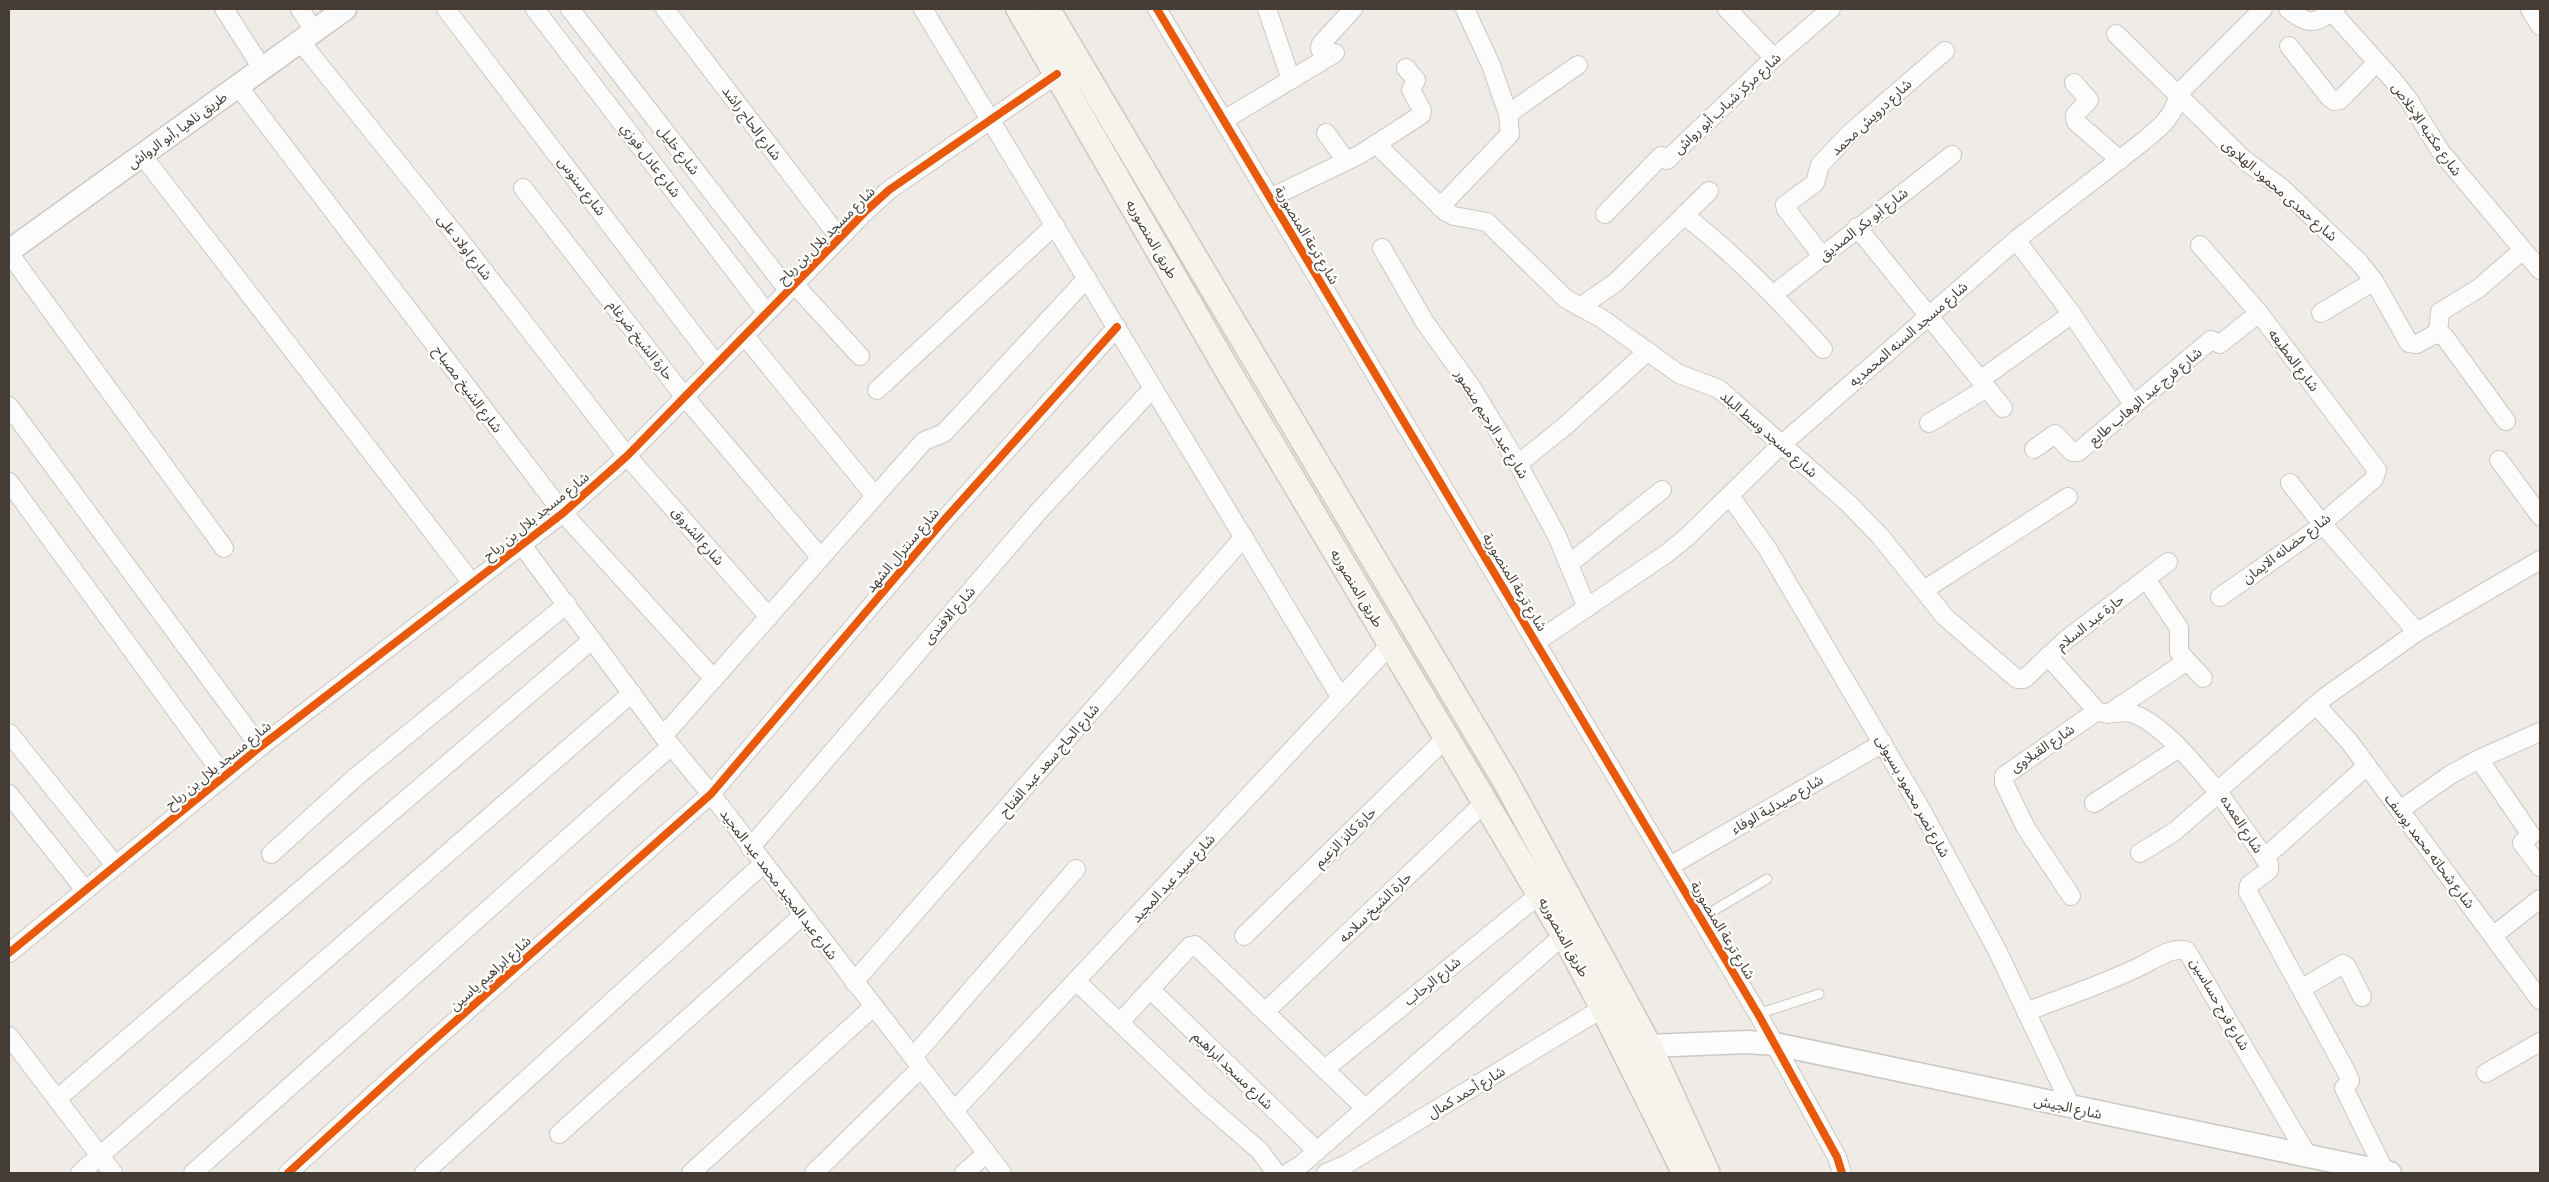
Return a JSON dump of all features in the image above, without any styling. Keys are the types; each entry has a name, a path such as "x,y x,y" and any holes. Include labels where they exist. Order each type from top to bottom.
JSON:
{"main road":[{"name":"طريق المنصوريه","path":"1019,9 1228,371 1564,935 1603,1008 1685,1173"},
{"name":"طريق المنصوريه","path":"1047,9 1506,782 1649,1046 1706,1173"},
{"path":"1228,371 1254,357"}],"street":[{"path":"224,9 262,68"},
{"name":"شارع اولاد على","path":"300,9 307,36 466,248 627,456"},
{"name":"طريق ناهيا ,أبو الرواش","path":"9,252 345,9"},
{"name":"شارع سنوس","path":"446,9 716,364"},
{"name":"شارع عادل فوزي","path":"535,9 766,312"},
{"name":"شارع خليل","path":"570,9 791,287 860,356"},
{"name":"شارع الحاج راشد","path":"666,9 839,237"},
{"path":"923,9 1341,698"},
{"name":"شارع ترعة المنصورية","path":"1157,9 1758,1014 1837,1158 1842,1173"},
{"path":"1267,9 1291,80"},
{"path":"1440,208 1510,134 1508,114 1491,65 1465,9"},
{"path":"1727,9 1774,58"},
{"name":"شارع مركز شباب أبو رواش","path":"1604,214 1660,156 1668,160 1774,58 1831,9"},
{"name":"شارع مسجد السنه المحمديه","path":"1536,642 1666,554 1700,526 1781,445 1929,315 2016,240 2120,160 2164,123 2172,112 2178,97 2262,9"},
{"path":"2288,9 2300,19 2311,22 2329,14"},
{"path":"2530,9 2540,26"},
{"path":"1224,120 1330,56 1320,46 1340,26 1345,12"},
{"name":"شارع مكتبه الإخلاص","path":"2329,14 2377,62 2408,99 2441,152 2540,270"},
{"name":"شارع حمدى محمود الهلاوى","path":"2116,34 2242,158 2283,189 2359,262 2374,281 2409,343 2417,344 2438,333"},
{"path":"2289,46 2329,98 2334,101 2340,100 2377,62"},
{"name":"شارع درويش محمد","path":"1822,256 1786,210 1785,205 1813,185 1820,165 1850,133 1945,51"},
{"path":"1508,114 1578,65"},
{"path":"1270,198 1346,161 1422,114 1411,90 1416,80 1406,68"},
{"name":"شارع مسجد بلال بن رباح","path":"9,953 260,747 563,513 627,456 839,237 889,190 1057,74"},
{"path":"2074,83 2089,100 2075,115 2076,122 2120,160"},
{"name":"شارع الشيخ مصباح","path":"238,86 563,513 714,679"},
{"path":"1326,133 1346,161"},
{"name":"شارع مسجد وسط البلد","path":"1376,144 1440,208 1454,216 1487,222 1566,298 1601,318 1679,374 1719,389 1848,503 1880,536 1946,616 2014,676"},
{"path":"142,155 472,583"},
{"name":"شارع أبو بكر الصديق","path":"1774,294 1952,156"},
{"name":"حارة الشيخ ضرغام","path":"523,188 684,396 821,558"},
{"path":"1580,307 1615,283 1709,191"},
{"path":"1684,215 1721,244 1774,294 1823,349"},
{"path":"877,390 1055,225"},
{"path":"1857,228 2003,408"},
{"path":"2016,240 2072,314 2134,406"},
{"name":"شارع المطبعه","path":"2200,245 2259,313 2376,468 2377,473 2374,479"},
{"name":"شارع عبد الرحيم منصور","path":"1382,248 1424,321 1472,388 1518,464 1569,564 1587,608"},
{"path":"2506,421 2444,336 2438,333 2440,312 2479,288 2523,250"},
{"path":"9,252 224,548"},
{"path":"193,1173 667,741 714,679 924,441 944,433 1087,278"},
{"path":"2321,313 2374,281"},
{"name":"شارع فرج عبد الوهاب طايع","path":"2034,449 2055,434 2072,452 2078,452 2211,340 2220,344 2259,313"},
{"path":"1929,423 1984,384 2072,314"},
{"name":"شارع سنترال الشهد","path":"711,794 945,519 1116,328"},
{"path":"744,335 875,496"},
{"path":"1518,464 1564,428 1648,351"},
{"name":"شارع الافندى","path":"750,848 1039,511 1153,388"},
{"path":"9,406 260,747"},
{"name":"شارع الشروق","path":"627,456 769,617"},
{"path":"2499,460 2540,516"},
{"name":"شارع حضانه الايمان","path":"2220,597 2323,525 2327,519 2374,479"},
{"path":"9,482 224,776"},
{"path":"2290,483 2323,525 2417,632"},
{"path":"1569,564 1662,490"},
{"name":"شارع نصر محمود بسيونى","path":"1730,496 1767,548 1921,809 1992,942 2072,1108"},
{"path":"1924,590 2068,496"},
{"name":"شارع الحاج سعد عبد الفتاح","path":"854,982 1244,537"},
{"name":"شارع عبد المجيد محمد عبد المجيد","path":"522,546 567,604 667,741 711,794 750,848 1002,1173"},
{"name":"شارع العمده","path":"2387,1173 2344,1088 2350,1081 2347,1073 2248,892 2249,885 2270,868 2219,793 2222,788 2316,705 2417,632 2540,560"},
{"name":"حارة عبد السلام","path":"2014,676 2017,679 2024,679 2048,656 2168,562"},
{"path":"2146,579 2179,628 2178,647 2203,678"},
{"path":"271,854 357,776 567,604"},
{"path":"57,1099 592,640"},
{"name":"شارع سيد عبد المجيد","path":"954,1111 1391,644"},
{"path":"2048,656 2102,713 2131,713 2159,730 2179,748 2219,793 2174,832 2140,853"},
{"path":"2102,713 2187,660"},
{"path":"80,1173 100,1158 632,694"},
{"name":"شارع شحاته محمد يوسف","path":"2316,705 2348,740 2540,1000"},
{"name":"شارع القبلاوى","path":"2072,896 2026,828 2004,783 2004,776 2102,713"},
{"path":"2400,810 2450,775 2479,759 2540,732"},
{"path":"9,733 115,865"},
{"name":"حارة كانز الزعيم","path":"1244,936 1447,737"},
{"name":"شارع صيدلية الوفاء","path":"1670,866 1883,743"},
{"path":"2094,803 2179,748"},
{"path":"2479,759 2531,835 2522,844 2540,868"},
{"path":"2264,858 2367,766"},
{"path":"9,794 85,890"},
{"name":"شارع ابراهيم ياسين","path":"288,1173 422,1050 711,794"},
{"name":"حارة الشيخ سلامه","path":"1265,1012 1485,802"},
{"path":"424,1173 763,864"},
{"path":"814,1173 917,1063 1076,869"},
{"name":"شارع الرحاب","path":"1325,1069 1540,894"},
{"path":"2494,936 2540,899"},
{"path":"559,1134 803,915"},
{"path":"1288,1173 1317,1151 1564,935"},
{"path":"1121,1021 1190,946 1195,945 1365,1108"},
{"name":"شارع فرج حساسين","path":"2026,1012 2138,967 2170,952 2179,949 2187,951 2308,1156"},
{"path":"2301,989 2343,964 2347,967 2362,997"},
{"path":"1076,981 1121,1021 1200,1099 1260,1151 1276,1173"},
{"name":"شارع مسجد ابراهيم","path":"1150,989 1317,1151"},
{"path":"691,1173 874,1007"},
{"name":"شارع أحمد كمال","path":"1326,1173 1347,1164 1603,1008"},
{"path":"9,1036 113,1173"},
{"name":"شارع الجيش","path":"1649,1046 1746,1042 1775,1044 2387,1173"},
{"path":"2486,1072 2540,1042"},
{"path":"964,1173 987,1153"}],"lane":[{"path":"1701,918 1767,879"},
{"path":"1758,1014 1820,994"}],"cycle path":[{"path":"1157,9 1758,1014 1837,1157 1842,1173"},
{"path":"9,953 260,747 563,513 627,456 867,210 889,190 1057,74"},
{"path":"288,1173 415,1057 711,794 945,519 1117,327"}]}
